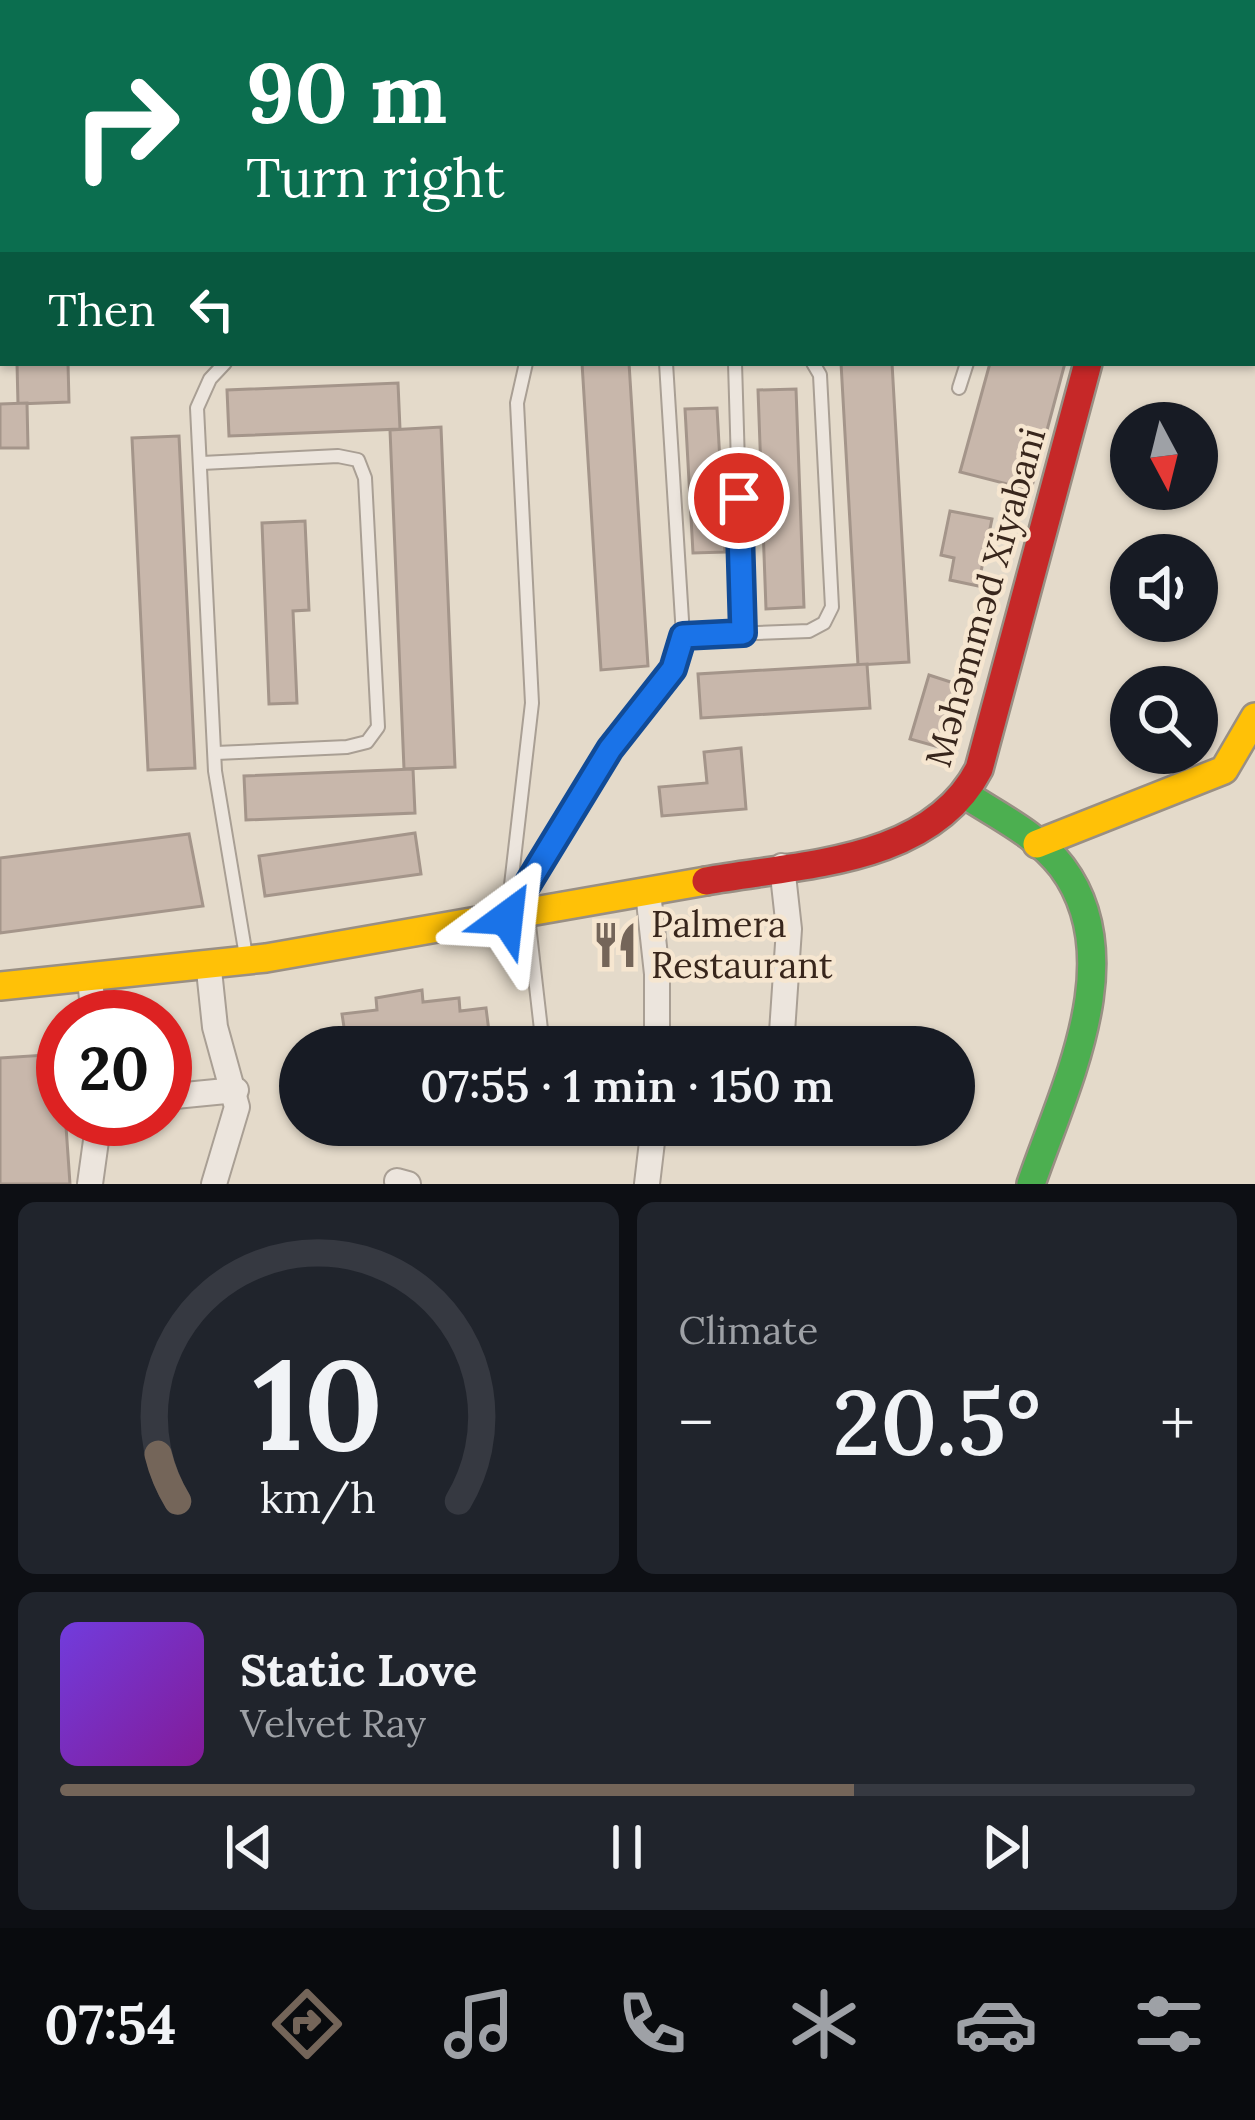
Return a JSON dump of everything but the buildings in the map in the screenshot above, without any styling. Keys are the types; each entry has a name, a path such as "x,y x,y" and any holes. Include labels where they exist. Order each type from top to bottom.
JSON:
{"street":[{"name":"Məhəmməd Xiyabani","path":"0,986 248,964 782,866 933,825 966,794 980,769 1087,366"},
{"path":"1037,844 1224,770 1255,717"},
{"path":"966,794 1065,868 1084,911 1094,967 1091,995 1030,1184"},
{"path":"782,866 789,929 782,1026"},
{"path":"648,892 657,1026"},
{"path":"209,970 215,1027 237,1107 214,1184"},
{"path":"90,980 91,990"},
{"path":"192,1094 236,1090"},
{"path":"91,1184 96,1146"},
{"path":"647,1184 652,1146"}],"lane":[{"path":"223,366 210,379 197,408 216,753 232,898 248,964"},
{"path":"525,366 517,403 532,703 518,916 538,1026"},
{"path":"518,916 610,749 673,669 683,636 665,366"},
{"path":"735,366 743,633"},
{"path":"683,636 809,631 824,623 832,607 820,375 815,366"},
{"path":"959,388 966,366"},
{"path":"202,463 338,456 358,460 365,478 379,727 368,742 347,747 216,753"}],"traffic: fast":[{"path":"966,795 1030,836 1062,867 1082,903 1091,942 1084,1025 1031,1184"}],"traffic: slow":[{"path":"1037,844 1224,770 1255,717"},
{"path":"0,986 266,958 706,881"}],"traffic: jam":[{"path":"706,881 859,854 929,824 957,800 979,769 1087,366"}],"place":[{"name":"Palmera Restaurant","path":"615,945"}],"route":[{"path":"507,918 610,749 673,669 683,636 743,633 739,498"}]}
